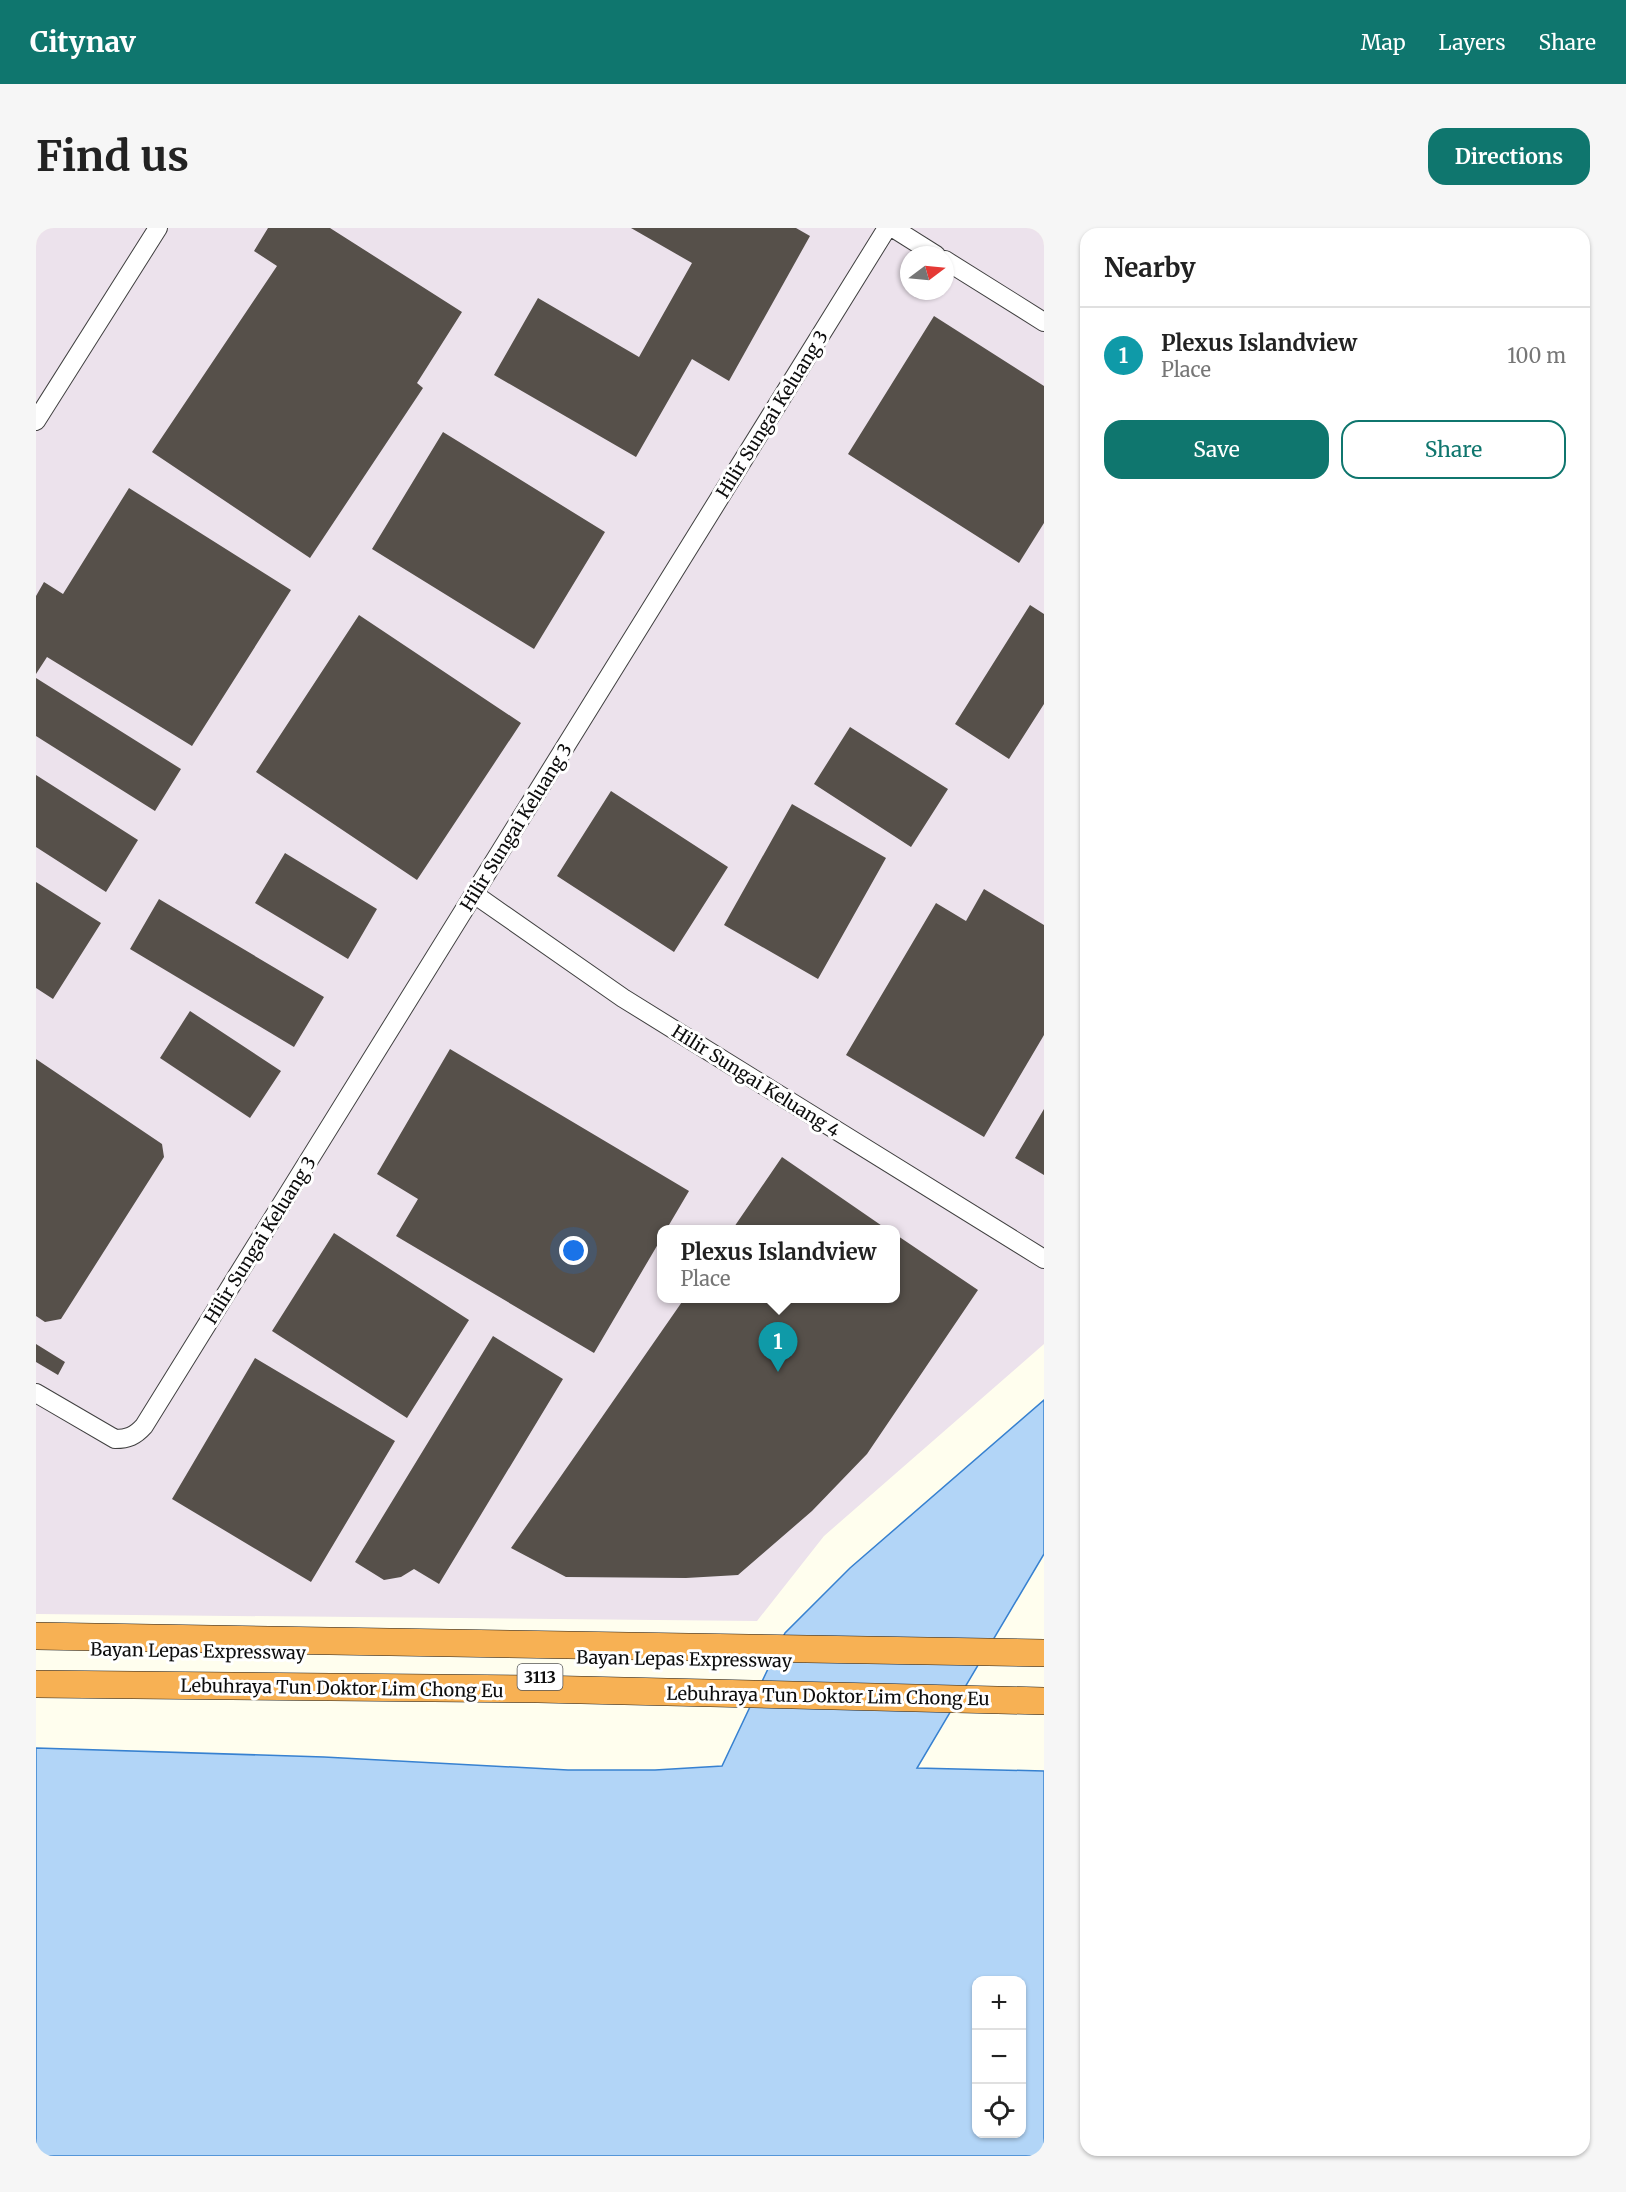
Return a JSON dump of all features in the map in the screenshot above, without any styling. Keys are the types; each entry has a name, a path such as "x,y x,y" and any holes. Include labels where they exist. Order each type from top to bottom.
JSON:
{"highway":[{"name":"3113","path":"36,1636 1044,1653"},
{"name":"Bayan Lepas Expressway","path":"36,1648 1044,1665"},
{"name":"Bayan Lepas Expressway","path":"36,1668 1044,1684"},
{"name":"Lebuhraya Tun Doktor Lim Chong Eu","path":"36,1684 618,1691 1044,1701"}],"street":[{"path":"36,421 158,228"},
{"name":"Hilir Sungai Keluang 3","path":"36,1393 115,1439 127,1439 137,1434 144,1426 887,228"},
{"path":"893,228 922,246"},
{"path":"954,266 1044,322"},
{"name":"Hilir Sungai Keluang 4","path":"474,894 623,998 1044,1259"}],"shaded area":[{"path":"36,228 1044,228 1044,1344 824,1536 757,1621 36,1614"}],"water":[{"path":"1044,1400 1044,1554 917,1768 1044,1771 1044,2156 36,2156 36,1748 324,1757 568,1770 655,1770 722,1766 785,1633 850,1568"}],"building":[{"path":"268,228 330,228 462,312 417,383 423,388 310,558 152,452 277,266 254,251"},
{"path":"631,228 796,228 810,236 729,381 692,359 636,457 494,375 538,298 639,357 692,263"},
{"path":"934,316 1044,386 1044,523 1019,563 848,454"},
{"path":"443,432 605,532 534,649 372,549"},
{"path":"129,488 291,590 192,746 47,657 36,674 36,596 44,582 63,594"},
{"path":"1030,605 1044,614 1044,704 1009,759 955,724"},
{"path":"359,615 521,723 417,880 256,772"},
{"path":"36,678 181,769 155,811 36,736"},
{"path":"850,727 948,789 911,847 814,784"},
{"path":"36,775 138,840 106,892 36,847"},
{"path":"611,791 728,867 674,952 557,876"},
{"path":"792,804 886,858 818,979 724,925"},
{"path":"285,853 377,909 348,959 255,903"},
{"path":"36,882 101,923 53,999 36,988"},
{"path":"984,889 1044,925 1044,1035 984,1137 846,1055 936,903 966,921"},
{"path":"159,899 324,997 294,1047 130,949"},
{"path":"190,1011 281,1071 250,1118 160,1058"},
{"path":"450,1049 689,1191 669,1225 657,1225 657,1246 594,1353 396,1236 418,1199 377,1174"},
{"path":"36,1059 162,1144 164,1157 61,1319 45,1322 36,1316"},
{"path":"1044,1109 1044,1175 1015,1158"},
{"path":"782,1157 881,1225 735,1225"},
{"path":"334,1233 469,1320 407,1418 272,1331"},
{"path":"900,1237 978,1290 867,1454 812,1511 738,1575 686,1578 566,1577 511,1548 681,1303 900,1303"},
{"path":"493,1336 563,1379 439,1584 414,1569 401,1577 384,1580 355,1562"},
{"path":"36,1344 65,1362 58,1375 36,1362"},
{"path":"255,1358 395,1441 311,1582 172,1499"}],"place":[{"name":"Plexus Islandview","path":"778,1372"}]}
